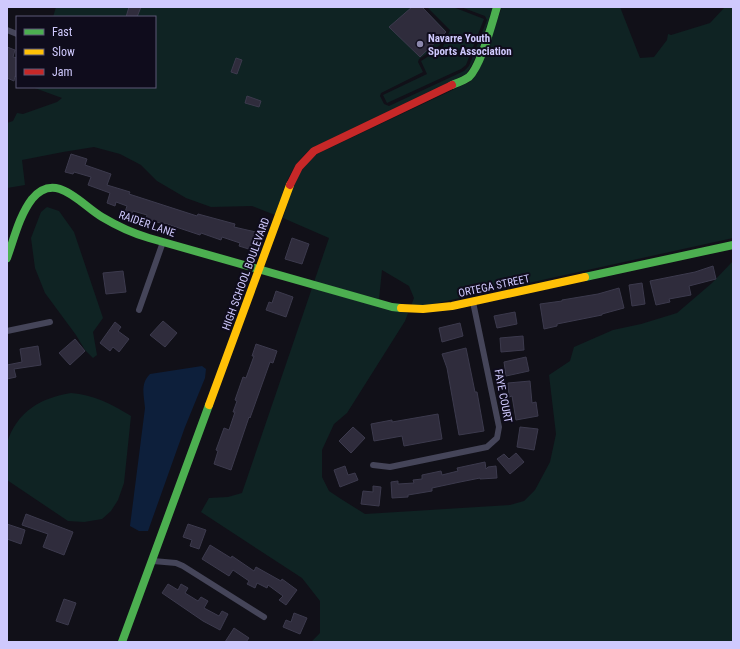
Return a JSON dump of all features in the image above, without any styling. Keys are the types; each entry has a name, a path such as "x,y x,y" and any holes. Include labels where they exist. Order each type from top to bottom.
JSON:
{"street":[{"name":"HIGH SCHOOL BOULEVARD","path":"122,642 297,168 304,159 314,151 469,77 474,71 479,59 498,7"},
{"name":"RAIDER LANE","path":"7,258 28,202 39,192 48,189 61,189 76,195 91,210 114,225 141,236 260,270"},
{"path":"139,310 163,242"},
{"name":"ORTEGA STREET","path":"260,270 392,307 410,310 434,309 473,302 733,245"},
{"name":"FAYE COURT","path":"373,465 390,467 487,447 497,438 500,427 473,302"},
{"path":"7,331 50,322"},
{"path":"153,561 176,563 183,566 264,617"}],"green space":[{"path":"56,7 422,7 446,31 440,45 419,59 418,62 423,72 381,93 380,96 384,104 389,106 464,71 469,66 487,20 485,16 461,7 493,7 478,51 466,74 312,148 304,155 292,170 275,215 252,206 211,207 186,198 157,181 141,165 120,154 94,147 22,160 25,185 7,188 7,123 13,121 17,113 23,114 57,102 62,98 35,88 156,88 156,16 53,16"},
{"path":"427,7 453,7 484,19 466,65 461,69 387,103 383,95 427,74 421,61 443,47 450,30"},
{"path":"502,7 620,7 640,58 654,57 667,40 668,34 671,35 710,23 725,7 733,7 733,238 424,306 411,306 414,298 409,286 382,270 379,299 314,282 329,238 283,218 291,192 299,175 317,154 471,81 480,67"},
{"path":"47,207 59,211 74,232 103,318 93,332 97,355 93,358 85,350 76,335 45,293 35,268 31,238 41,212"},
{"path":"733,261 733,642 311,642 320,633 320,601 302,578 201,512 209,498 228,497 242,493 312,288 391,310 408,313 405,321 347,413 334,424 322,450 322,477 329,491 365,514 510,505 524,501 535,490 550,462 556,434 549,375 570,361 574,347 613,330 641,324 677,313 712,283"},
{"path":"71,393 102,401 131,416 124,483 118,500 111,511 102,519 84,522 68,521 7,480 6,447 11,432 17,422 24,414 40,403 50,398"}],"water":[{"path":"202,366 206,369 205,378 185,427 148,531 139,531 130,526 145,408 143,390 145,382 150,374"}],"building":[{"path":"129,7 141,7 137,16 126,16"},
{"name":"Navarre Youth Sports Association","path":"412,7 422,7 446,32 420,57 389,27"},
{"path":"7,47 15,50 13,57 16,58 16,76 14,81 7,78"},
{"path":"236,58 242,60 237,74 231,72"},
{"path":"247,96 261,101 259,107 245,103"},
{"path":"71,154 87,159 85,165 111,174 107,185 130,192 129,194 197,216 198,214 235,224 234,227 260,233 255,251 239,246 240,243 222,237 221,240 201,233 200,235 164,223 146,219 147,215 133,211 132,214 125,212 127,206 116,202 115,206 107,203 110,193 88,185 91,177 74,172 73,174 65,172"},
{"path":"292,238 309,244 302,264 285,259"},
{"path":"713,266 716,279 689,286 691,295 669,299 670,302 656,305 650,281 695,272"},
{"path":"123,271 126,292 106,294 103,273"},
{"path":"642,283 645,304 632,306 629,285"},
{"path":"619,288 624,308 602,315 557,324 557,326 544,329 540,304 598,294"},
{"path":"276,291 293,297 286,317 266,310 269,302 272,303"},
{"path":"515,312 517,324 497,328 494,316"},
{"path":"163,321 177,333 165,347 150,335"},
{"path":"115,322 121,327 118,331 129,339 119,352 113,347 110,351 100,343"},
{"path":"460,323 463,336 442,342 439,328"},
{"path":"523,336 524,350 501,352 500,338"},
{"path":"75,339 85,351 70,365 59,353"},
{"path":"256,344 277,351 273,363 270,362 231,470 214,464 218,451 216,450 224,428 229,430 235,412 233,412 237,401 235,400 243,377 246,378 254,356 252,356"},
{"path":"38,346 41,365 14,369 16,377 7,379 7,365 22,362 20,349"},
{"path":"466,348 475,392 477,392 484,431 459,435 447,368 442,354"},
{"path":"526,357 529,371 506,376 504,362"},
{"path":"530,381 532,403 536,402 538,416 516,420 512,396 509,397 508,383"},
{"path":"438,414 442,439 404,446 402,436 374,441 371,424"},
{"path":"353,427 365,438 351,453 339,441"},
{"path":"520,427 538,429 534,450 517,447"},
{"path":"516,453 524,462 510,474 497,459 504,454 509,459"},
{"path":"485,462 486,469 488,467 496,466 497,478 480,478 432,488 432,491 408,495 408,497 392,498 391,482 398,481 398,484 414,483 413,480 422,479 422,475 441,471 442,475 458,471 457,468"},
{"path":"345,466 348,475 355,473 358,480 340,487 334,470"},
{"path":"373,486 381,487 379,506 361,504 363,491 373,492"},
{"path":"26,514 73,532 64,555 43,547 48,534 22,525"},
{"path":"7,524 25,530 21,544 7,539"},
{"path":"188,524 206,530 199,549 190,546 192,540 183,537"},
{"path":"210,545 231,558 232,556 254,571 256,567 281,581 282,579 297,590 286,605 279,600 283,596 268,585 267,588 257,583 255,588 247,584 249,581 233,570 229,576 202,559"},
{"path":"168,584 178,590 181,584 188,588 185,593 198,601 201,597 208,601 204,608 219,616 222,611 228,614 220,630 203,621 162,593"},
{"path":"64,599 76,603 68,625 56,621"},
{"path":"294,613 307,618 300,634 283,627 286,620 291,622"},
{"path":"234,628 249,638 246,642 225,642"}],"traffic: fast":[{"path":"452,85 469,77 478,64 486,44 497,7"},
{"path":"7,258 20,220 32,199 41,191 50,188 59,189 77,198 94,212 108,220 143,236 392,307 401,308"},
{"path":"585,277 733,245"},
{"path":"122,642 209,405"}],"traffic: slow":[{"path":"209,405 290,185"},
{"path":"401,308 423,309 452,306 585,277"}],"traffic: jam":[{"path":"290,185 299,167 314,151 452,85"}],"place":[{"name":"Navarre Youth Sports Association","path":"420,44"}]}
